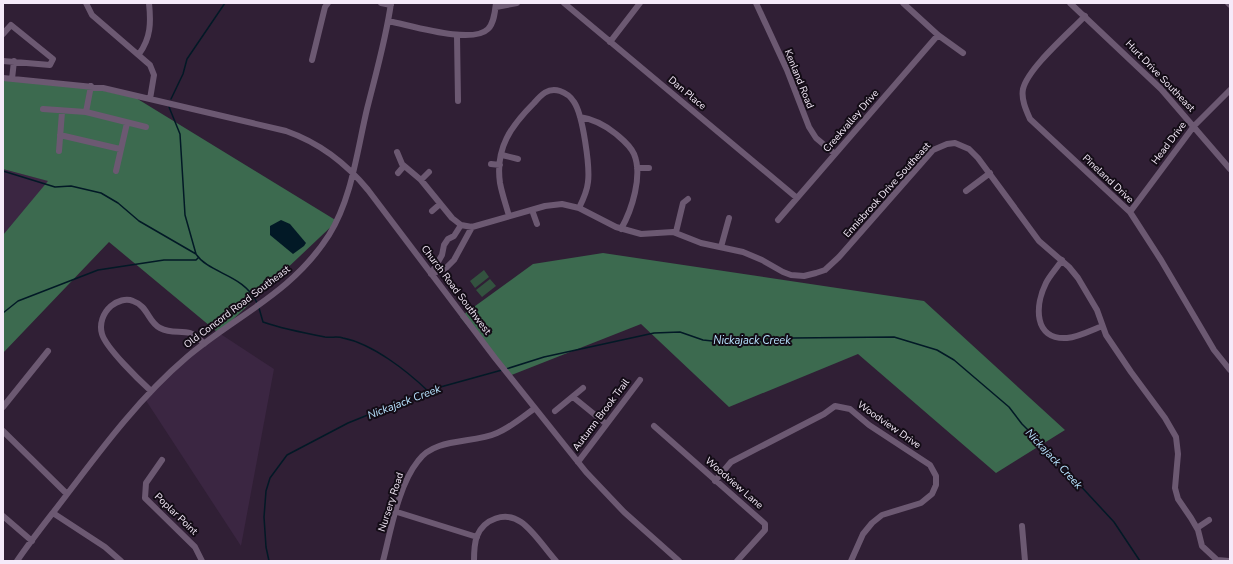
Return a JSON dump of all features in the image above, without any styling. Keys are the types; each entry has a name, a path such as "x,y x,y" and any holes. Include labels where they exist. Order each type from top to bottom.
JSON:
{"street":[{"path":"86,3 92,15 150,65 154,75 150,99"},
{"path":"139,54 145,45 150,30 151,19 149,3"},
{"path":"312,60 325,7 328,3"},
{"path":"381,3 391,4"},
{"path":"388,21 457,36 478,35 488,30 493,21 496,5 517,3"},
{"name":"Dan Place","path":"564,3 797,198"},
{"path":"610,42 640,3"},
{"name":"Kenland Road","path":"756,3 787,70 800,108 809,127 816,138 835,154"},
{"path":"903,3 938,35 963,53"},
{"name":"Hurt Drive Southeast","path":"1070,3 1161,89 1230,169"},
{"name":"Old Concord Road Southeast","path":"17,561 67,494 151,391 187,357 267,300 300,273 325,242 344,203 353,172 391,4"},
{"name":"Pineland Drive","path":"1085,16 1041,62 1026,81 1022,99 1030,119 1130,212 1161,260 1214,350 1230,370"},
{"path":"3,34 11,25 53,59 50,65 3,60"},
{"name":"Creekvalley Drive","path":"778,220 938,35"},
{"path":"457,36 458,100"},
{"path":"12,78 14,61"},
{"name":"Church Road Southwest","path":"3,78 91,86 294,134 319,146 353,172 515,384 578,462 607,495 679,561"},
{"path":"86,112 91,86"},
{"name":"Head Drive","path":"1130,212 1194,126 1230,90"},
{"path":"509,216 500,184 500,165 503,146 512,128 547,91 560,91 570,97 576,106 580,117 589,174 586,191 579,208"},
{"path":"43,109 62,112 86,112 146,127"},
{"path":"59,151 62,112"},
{"path":"580,117 589,118 603,125 628,145 635,155 637,168 631,208 622,228"},
{"path":"116,171 120,149 128,123"},
{"path":"60,135 120,149"},
{"name":"Ennisbrook Drive Southeast","path":"721,247 743,252 762,260 782,272 791,274 804,276 825,270 840,257 933,150 947,144 962,145 978,158 1039,241 1062,260 1078,278 1097,310 1102,326 1125,363 1165,418 1176,437 1178,454 1175,488 1178,499 1197,528 1200,540 1206,550 1217,560 1229,561"},
{"path":"397,152 398,159 404,166 420,180 452,218 461,225 472,227 554,204 579,208 622,228 641,234 667,231 676,232 701,243 721,247 729,218"},
{"path":"502,155 518,159"},
{"path":"491,164 500,165"},
{"path":"398,173 404,166"},
{"path":"637,168 650,168"},
{"path":"420,180 428,172"},
{"path":"966,191 990,173"},
{"path":"676,232 684,203 688,199"},
{"path":"432,211 440,204"},
{"path":"532,210 538,224"},
{"path":"431,274 442,255 444,245 448,239 454,236 461,225"},
{"path":"431,274 445,269 450,265 472,227"},
{"path":"454,236 463,244"},
{"path":"1062,260 1046,282 1042,293 1039,306 1040,324 1049,334 1061,338 1069,338 1102,326"},
{"path":"151,391 104,340 101,325 102,318 111,306 125,300 132,300 145,308 156,325 162,329 189,332 195,335 204,344"},
{"path":"3,407 48,351"},
{"name":"Autumn Brook Trail","path":"578,462 605,423 640,380"},
{"path":"555,411 583,388"},
{"path":"573,397 605,423"},
{"name":"Woodview Drive","path":"715,481 731,462 824,414 835,406 850,409 869,425 930,465 936,476 936,485 932,494 921,503 882,515 872,522 863,534 851,561"},
{"name":"Nursery Road","path":"382,561 405,485 418,459 441,445 474,440 497,433 535,408"},
{"name":"Woodview Lane","path":"654,426 762,521 766,528 738,561"},
{"path":"3,431 67,494"},
{"name":"Poplar Point","path":"162,460 146,483 145,498 195,547 202,561"},
{"path":"396,512 477,537"},
{"path":"53,513 105,547 121,561"},
{"path":"3,516 32,541"},
{"path":"474,561 477,537 490,521 500,517 510,516 524,525 556,561"},
{"path":"1197,528 1209,520"},
{"path":"1022,526 1025,561"}],"shaded area":[{"path":"3,169 49,181 3,235"},
{"path":"216,331 274,369 241,546 145,399"}],"green space":[{"path":"3,77 69,83 136,98 337,221 224,328 216,331 109,242 3,353 3,235 48,181 3,169"},
{"path":"603,253 924,301 1065,430 996,473 858,354 729,407 641,324 509,376 460,317 533,264"},
{"path":"484,270 489,277 475,288 470,281"},
{"path":"490,279 496,286 482,297 476,290"}],"water":[{"path":"281,220 290,224 306,243 293,254 270,235 270,226"}],"waterway":[{"path":"171,99 183,74 187,59 225,3"},
{"path":"169,107 180,134 185,215 196,254 209,266 244,286 251,293 257,303"},
{"path":"3,171 55,187 71,186 101,193 118,203 139,221 196,254"},
{"path":"3,313 18,301 98,270 164,260 196,260 198,258"},
{"path":"259,308 263,322 309,334 325,337 341,337 366,346 389,359 428,391"},
{"name":"Nickajack Creek","path":"506,369 544,357 654,333 680,332 703,340 731,343 793,338 894,337 937,350 954,360 1009,407 1022,424 1114,522 1140,561"},
{"name":"Nickajack Creek","path":"269,561 266,547 264,517 266,491 270,478 287,455 348,423 395,404 416,398 426,391 502,370"}]}
